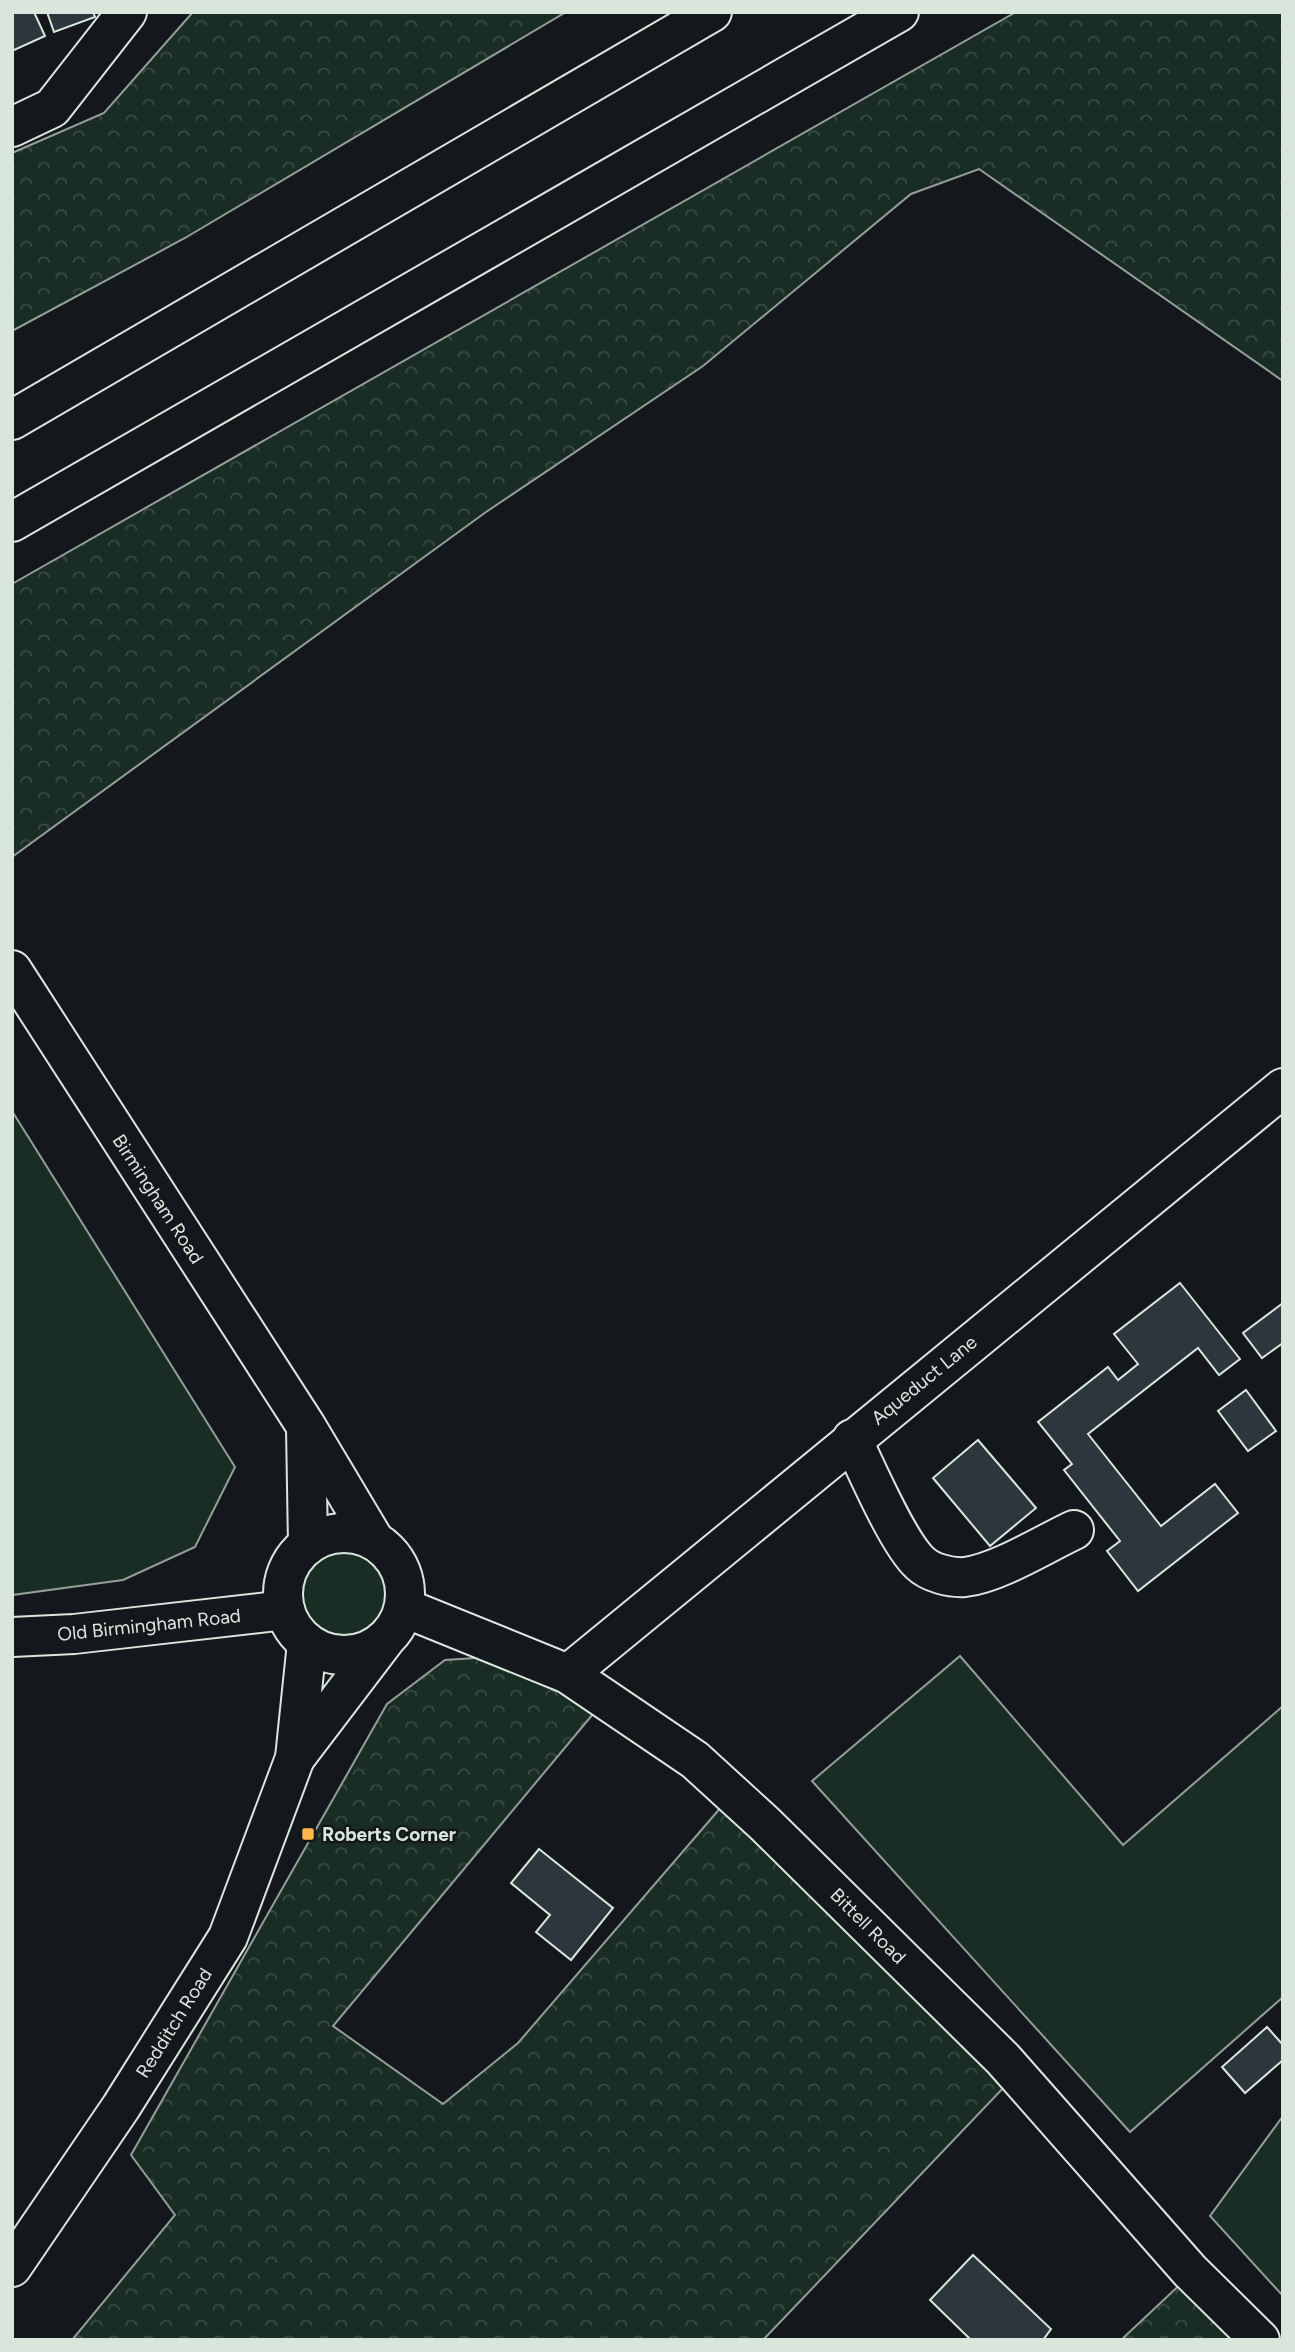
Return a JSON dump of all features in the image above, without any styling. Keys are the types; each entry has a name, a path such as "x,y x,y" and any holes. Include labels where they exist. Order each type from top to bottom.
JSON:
{"main road":[{"path":"12,420 712,12"},
{"path":"12,522 899,12"},
{"path":"12,127 52,108 116,18"},
{"name":"Birmingham Road","path":"12,970 306,1426 374,1540"},
{"name":"Aqueduct Lane","path":"568,1674 1283,1088"},
{"path":"306,1426 308,1545"},
{"path":"852,1439 902,1538 920,1563 941,1574 964,1577 986,1571 1074,1530"},
{"path":"339,1533 356,1534 374,1540 396,1561 403,1577 404,1608 400,1622 384,1642 353,1655 335,1655 307,1643 295,1632 285,1611 285,1577 297,1555 308,1545 339,1533"},
{"name":"Bittell Road","path":"404,1608 568,1674 695,1760 765,1824 1003,2059 1190,2272 1260,2340"},
{"name":"Old Birmingham Road","path":"12,1637 74,1634 285,1611"},
{"name":"Redditch Road","path":"295,1758 384,1642"},
{"name":"Redditch Road","path":"12,2267 121,2107 228,1937 295,1758 307,1643"}],"green space":[{"path":"193,12 566,12 185,238 12,331 12,153 104,113"},
{"path":"1016,12 1283,12 1283,381 979,169 911,194 703,366 486,512 12,857 12,584"},
{"path":"12,1111 235,1467 195,1547 123,1580 12,1595"},
{"path":"344,1545 363,1548 380,1559 391,1576 394,1595 391,1614 380,1631 363,1642 344,1645 325,1642 308,1631 297,1614 294,1595 297,1576 308,1559 325,1548"},
{"path":"960,1656 1123,1845 1283,1706 1283,1997 1130,2132 812,1781"},
{"path":"491,1657 598,1708 333,2026 443,2104 518,2043 722,1806 1007,2084 763,2340 72,2340 175,2215 131,2155 387,1704 445,1660"},
{"path":"1283,2116 1283,2296 1210,2216"},
{"path":"1187,2278 1250,2340 1121,2340"}],"building":[{"path":"12,12 34,12 45,36 12,51"},
{"path":"47,12 93,12 95,17 54,32"},
{"path":"1180,1283 1240,1359 1219,1375 1198,1348 1088,1434 1161,1526 1215,1484 1238,1513 1138,1591 1107,1551 1120,1541 1064,1470 1072,1464 1038,1422 1108,1367 1118,1380 1138,1364 1114,1334"},
{"path":"1283,1303 1283,1343 1262,1358 1243,1333"},
{"path":"1246,1390 1276,1431 1248,1451 1218,1411"},
{"path":"978,1440 1036,1508 990,1546 933,1478"},
{"path":"539,1849 613,1908 571,1960 536,1932 550,1915 511,1883"},
{"path":"1267,2027 1283,2045 1283,2060 1245,2093 1222,2067"},
{"path":"973,2255 1051,2329 1043,2340 971,2340 930,2300"}],"place":[{"name":"Roberts Corner","path":"308,1834"}]}
